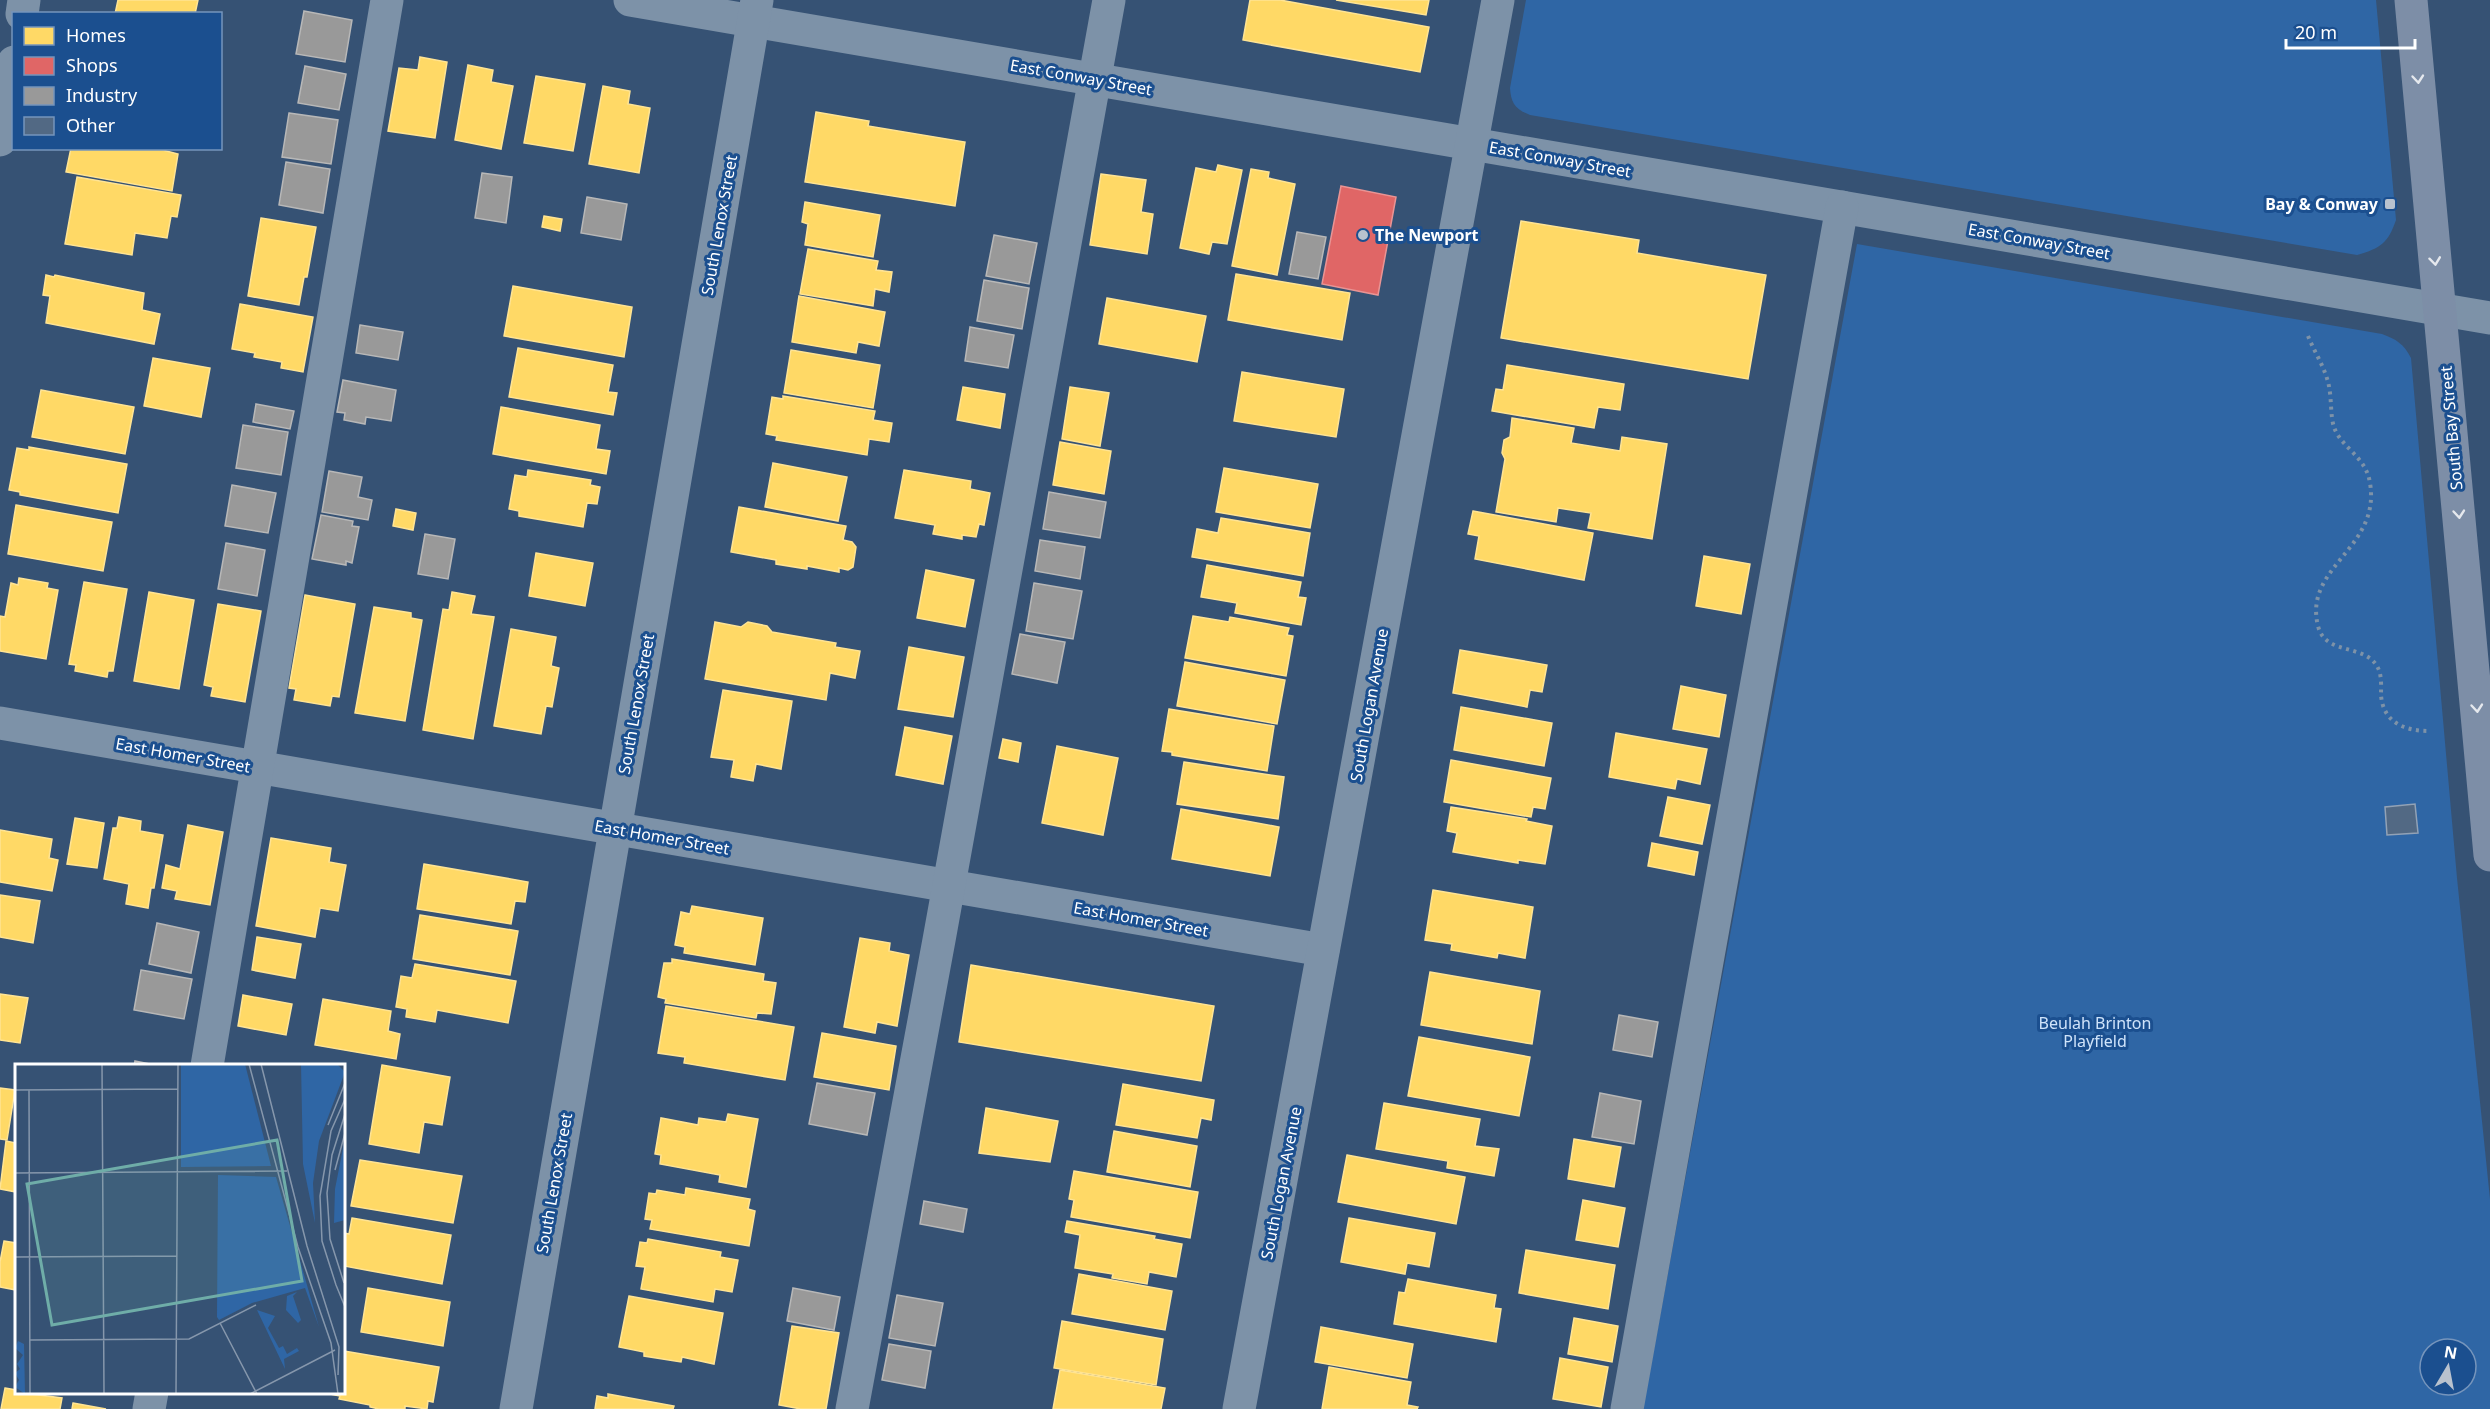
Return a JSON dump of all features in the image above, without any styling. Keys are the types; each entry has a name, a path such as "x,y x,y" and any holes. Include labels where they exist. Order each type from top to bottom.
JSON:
{"main road":[{"name":"South Bay Street","path":"2411,0 2430,213 2481,645 2490,855"}],"street":[{"path":"207,1064 387,0"},
{"name":"East Conway Street","path":"630,0 755,11 1095,79 2490,318"},
{"path":"852,1409 1109,0"},
{"name":"South Logan Avenue","path":"1239,1409 1498,0"},
{"name":"South Lenox Street","path":"516,1409 755,11"},
{"path":"0,140 12,73"},
{"path":"1627,1409 1842,207"},
{"name":"East Homer Street","path":"0,723 1323,950"},
{"path":"149,1409 152,1394"}],"path":[{"path":"2308,336 2328,382 2334,426 2342,441 2357,454 2367,471 2370,484 2369,509 2365,524 2357,540 2323,581 2317,596 2315,610 2318,628 2324,640 2359,652 2373,661 2379,669 2385,712 2392,721 2417,731 2429,731"}],"green space":[{"path":"1526,0 2376,0 2396,220 2390,234 2378,247 2357,255 1530,115 1515,105 1511,98 1510,88"},
{"name":"Beulah Brinton Playfield","path":"1857,244 2382,334 2399,343 2411,358 2457,878 2490,1199 2490,1409 1643,1409"}],"building: Homes":[{"path":"118,0 198,0 195,12 115,12"},
{"path":"1250,0 1280,0 1429,27 1420,72 1243,40"},
{"path":"1336,0 1429,0 1426,15"},
{"path":"420,57 447,62 435,138 388,131 399,68 418,70"},
{"path":"468,65 493,70 491,82 513,86 501,149 455,140"},
{"path":"536,76 585,84 573,151 524,143"},
{"path":"603,86 630,91 628,104 650,108 639,173 589,164"},
{"path":"816,112 869,121 868,126 965,142 955,206 805,182"},
{"path":"71,150 163,150 178,154 172,191 66,172"},
{"path":"1218,165 1242,170 1227,244 1212,242 1209,254 1180,248 1196,168 1216,172"},
{"path":"1251,169 1269,172 1268,178 1295,184 1277,275 1232,266"},
{"path":"1101,174 1146,180 1141,212 1153,214 1147,254 1090,245"},
{"path":"77,177 181,195 177,217 171,216 167,238 135,233 132,255 65,244"},
{"path":"805,202 880,215 873,257 805,245 808,224 802,222"},
{"path":"544,216 562,219 560,231 542,227"},
{"path":"261,218 316,227 307,277 304,277 299,305 248,296"},
{"path":"1521,221 1639,240 1637,253 1766,275 1748,379 1501,338"},
{"path":"808,249 878,261 876,270 892,272 889,292 875,289 873,306 800,294"},
{"path":"1236,274 1350,293 1342,340 1228,320"},
{"path":"46,275 144,293 142,310 160,314 154,344 46,323 50,296 43,295"},
{"path":"513,286 632,307 624,357 504,336"},
{"path":"799,296 885,312 879,346 858,342 856,353 792,342"},
{"path":"1107,298 1206,316 1197,362 1099,344"},
{"path":"240,304 313,317 303,372 281,368 282,362 254,357 255,353 232,349"},
{"path":"518,348 613,365 608,392 617,393 613,415 509,397"},
{"path":"791,350 880,365 873,408 784,393"},
{"path":"153,358 210,368 201,417 144,406"},
{"path":"1507,365 1624,384 1620,410 1598,407 1594,428 1492,411 1496,389 1503,390"},
{"path":"1242,372 1344,389 1336,437 1234,421"},
{"path":"963,387 1005,394 1000,428 957,420"},
{"path":"1070,387 1109,393 1100,446 1062,439"},
{"path":"41,390 134,407 125,454 32,437"},
{"path":"783,396 875,411 873,420 892,423 889,442 869,439 867,455 776,440 777,436 766,434 772,397 783,399"},
{"path":"501,407 600,425 596,449 610,451 606,474 493,454"},
{"path":"1512,418 1574,428 1571,443 1620,451 1622,437 1667,444 1652,539 1588,528 1591,513 1558,508 1556,522 1496,512 1505,459 1502,453 1504,440 1510,437"},
{"path":"1060,442 1111,451 1104,494 1053,485"},
{"path":"29,447 127,464 118,513 20,495 20,492 9,490 17,448 29,450"},
{"path":"773,463 847,477 838,521 765,507"},
{"path":"1224,468 1318,484 1310,528 1216,512"},
{"path":"528,470 591,480 590,485 600,487 597,504 587,503 583,527 519,516 519,511 509,509 515,475 527,477"},
{"path":"904,470 971,481 970,489 990,493 984,525 979,524 976,537 962,535 962,539 933,534 935,525 895,518"},
{"path":"16,505 112,522 103,571 8,554"},
{"path":"739,507 846,526 843,540 852,542 856,547 853,567 848,570 839,568 839,572 807,566 807,569 776,564 776,560 731,552"},
{"path":"396,509 416,513 413,530 393,526"},
{"path":"1473,511 1593,533 1584,580 1475,559 1479,536 1468,534"},
{"path":"1221,518 1310,533 1303,576 1192,557 1197,529 1218,533"},
{"path":"536,553 593,563 585,606 529,596"},
{"path":"1704,556 1750,564 1741,614 1696,606"},
{"path":"1207,565 1301,582 1298,597 1306,598 1301,625 1235,613 1237,603 1201,597"},
{"path":"926,570 974,580 965,627 917,618"},
{"path":"19,578 48,583 47,588 58,590 46,659 0,651 0,616 5,617 11,583 18,585"},
{"path":"84,582 127,589 113,671 108,671 107,677 75,671 76,665 69,664"},
{"path":"149,592 194,600 179,689 134,681"},
{"path":"452,592 475,596 471,614 494,617 473,739 423,730 443,609 449,610"},
{"path":"305,595 355,604 339,697 332,696 330,706 294,700 296,689 289,688"},
{"path":"218,604 261,611 245,702 211,696 213,687 204,685"},
{"path":"374,607 411,613 411,618 422,620 405,721 355,713"},
{"path":"1193,616 1229,622 1230,617 1289,628 1287,635 1293,636 1286,676 1185,658"},
{"path":"715,622 741,627 748,622 767,626 772,632 836,643 835,647 860,651 855,678 830,673 826,700 705,679"},
{"path":"511,629 556,637 551,666 559,668 552,707 546,706 541,734 494,726"},
{"path":"909,647 964,657 953,717 898,709"},
{"path":"1460,650 1547,665 1542,692 1530,690 1527,707 1453,693"},
{"path":"1185,662 1285,680 1277,724 1177,706"},
{"path":"1681,686 1726,695 1719,737 1673,729"},
{"path":"723,690 792,701 781,769 756,764 753,781 731,777 734,760 711,757"},
{"path":"1461,707 1552,723 1544,766 1454,750"},
{"path":"1169,709 1274,726 1267,771 1172,755 1172,752 1162,751"},
{"path":"905,727 952,736 943,784 896,775"},
{"path":"1616,733 1707,749 1700,784 1677,779 1675,789 1609,777"},
{"path":"1003,739 1021,743 1018,762 999,758"},
{"path":"1057,746 1118,758 1103,835 1042,823"},
{"path":"1451,760 1551,778 1545,809 1533,807 1531,817 1444,802"},
{"path":"1184,762 1284,777 1278,819 1177,804"},
{"path":"1668,797 1710,805 1702,844 1660,836"},
{"path":"1451,807 1527,819 1526,821 1552,826 1545,864 1518,860 1518,863 1453,852 1457,833 1447,831"},
{"path":"1181,809 1279,827 1270,876 1172,859"},
{"path":"119,817 141,821 140,831 163,835 154,888 151,888 148,908 126,904 129,884 104,879 113,828 117,828"},
{"path":"75,818 104,823 97,868 67,864"},
{"path":"188,825 223,832 210,905 175,899 177,891 162,888 166,865 180,869"},
{"path":"0,830 52,839 49,858 58,860 52,891 0,882"},
{"path":"271,838 331,848 329,862 346,865 338,911 320,908 315,937 256,926"},
{"path":"1652,843 1698,852 1694,875 1648,866"},
{"path":"424,864 528,882 525,902 515,901 511,924 417,909"},
{"path":"1433,890 1533,907 1525,958 1498,953 1497,958 1451,950 1452,944 1425,940"},
{"path":"0,895 40,901 33,943 0,937"},
{"path":"692,906 763,918 755,965 684,953 685,947 675,945 681,912 690,914"},
{"path":"420,915 518,931 510,975 413,959"},
{"path":"257,937 301,944 295,978 252,970"},
{"path":"860,938 890,943 889,951 909,955 897,1026 877,1022 875,1033 844,1027"},
{"path":"672,959 764,974 763,981 776,983 771,1014 757,1013 756,1018 665,1003 666,999 658,997 664,963 672,963"},
{"path":"415,964 516,981 508,1023 437,1010 435,1022 406,1017 407,1009 396,1007 401,976 412,978"},
{"path":"971,965 1214,1006 1201,1081 959,1042"},
{"path":"1430,972 1540,991 1532,1044 1421,1025"},
{"path":"0,994 28,998 20,1043 0,1040"},
{"path":"243,995 292,1004 286,1035 238,1026"},
{"path":"323,999 391,1011 388,1031 400,1034 396,1059 315,1045"},
{"path":"666,1006 794,1027 785,1080 684,1063 685,1057 658,1053"},
{"path":"822,1033 896,1046 889,1090 814,1077"},
{"path":"1419,1037 1530,1057 1519,1116 1408,1096"},
{"path":"382,1065 450,1077 442,1125 424,1122 419,1153 369,1144"},
{"path":"1123,1084 1214,1100 1211,1120 1201,1118 1197,1138 1116,1125"},
{"path":"0,1088 15,1090 7,1140 0,1139"},
{"path":"1384,1103 1480,1119 1475,1146 1499,1149 1494,1176 1447,1168 1448,1161 1376,1149"},
{"path":"986,1108 1058,1121 1050,1162 979,1153"},
{"path":"728,1114 758,1119 746,1187 719,1182 720,1175 660,1164 661,1155 655,1154 661,1118 698,1125 699,1118 726,1122"},
{"path":"1114,1131 1197,1146 1190,1187 1107,1172"},
{"path":"1574,1139 1621,1147 1614,1187 1568,1179"},
{"path":"6,1141 15,1143 15,1192 0,1189"},
{"path":"1347,1155 1465,1177 1456,1224 1338,1202"},
{"path":"360,1160 462,1176 453,1223 351,1206"},
{"path":"1074,1171 1198,1192 1190,1238 1071,1217 1074,1200 1069,1199"},
{"path":"686,1188 750,1199 748,1209 755,1211 749,1246 650,1229 652,1220 645,1219 649,1193 656,1194 657,1190 685,1195"},
{"path":"1583,1200 1625,1208 1618,1247 1576,1240"},
{"path":"352,1218 451,1235 442,1284 345,1266 345,1233 349,1234"},
{"path":"1349,1218 1435,1233 1429,1267 1407,1263 1405,1274 1341,1262"},
{"path":"1067,1221 1155,1236 1154,1239 1182,1244 1176,1277 1149,1272 1147,1284 1112,1278 1113,1274 1075,1268 1080,1235 1065,1232"},
{"path":"648,1239 721,1252 720,1257 738,1260 732,1292 715,1289 713,1302 641,1289 645,1267 636,1266 640,1242 647,1243"},
{"path":"4,1241 15,1243 15,1290 0,1287 0,1262"},
{"path":"1526,1250 1615,1265 1608,1309 1519,1293"},
{"path":"1079,1274 1172,1291 1165,1330 1072,1314"},
{"path":"1408,1279 1496,1295 1494,1308 1501,1309 1496,1342 1394,1324 1399,1292 1405,1293"},
{"path":"368,1288 450,1302 443,1346 361,1332"},
{"path":"629,1296 723,1313 714,1364 682,1357 681,1362 644,1356 644,1352 619,1347"},
{"path":"1574,1318 1618,1326 1612,1362 1568,1354"},
{"path":"1062,1321 1163,1339 1156,1385 1054,1368"},
{"path":"792,1326 839,1333 826,1409 801,1409 779,1405"},
{"path":"1321,1327 1413,1344 1407,1378 1315,1362"},
{"path":"345,1351 439,1367 433,1402 428,1401 427,1409 405,1406 405,1409 379,1409 339,1399 340,1396 330,1394 345,1394"},
{"path":"1560,1358 1608,1367 1601,1407 1553,1399"},
{"path":"1329,1367 1411,1382 1407,1405 1418,1407 1417,1409 1322,1409"},
{"path":"1060,1370 1165,1388 1161,1409 1053,1409"},
{"path":"5,1388 15,1390 15,1394 62,1398 60,1409 1,1409"},
{"path":"608,1394 674,1406 673,1409 595,1409 597,1396 608,1398"},
{"path":"73,1403 106,1409 72,1409"}],"building: Shops":[{"path":"1341,186 1396,197 1378,295 1322,284"}],"building: Industry":[{"path":"304,11 352,20 345,62 296,54"},
{"path":"305,66 346,74 339,110 298,103"},
{"path":"289,113 338,120 331,164 282,157"},
{"path":"286,162 330,169 323,213 279,205"},
{"path":"482,173 512,177 506,223 475,218"},
{"path":"587,197 627,204 621,240 581,233"},
{"path":"1297,232 1326,237 1318,279 1289,274"},
{"path":"994,235 1037,243 1029,284 986,276"},
{"path":"984,280 1029,288 1022,329 977,321"},
{"path":"360,325 403,332 398,360 356,353"},
{"path":"970,327 1014,335 1008,368 965,361"},
{"path":"343,380 396,390 391,421 366,417 365,424 344,420 345,413 337,412"},
{"path":"256,404 294,411 290,429 253,422"},
{"path":"243,425 288,432 281,475 236,468"},
{"path":"329,471 362,477 358,497 372,500 368,520 322,512"},
{"path":"232,485 276,493 268,533 225,526"},
{"path":"1049,492 1106,502 1100,538 1043,529"},
{"path":"321,515 353,521 352,526 359,527 352,563 346,561 346,565 312,559"},
{"path":"425,534 455,539 448,579 418,574"},
{"path":"1040,540 1085,547 1080,579 1035,571"},
{"path":"226,543 265,550 257,596 218,589"},
{"path":"1034,583 1082,591 1073,639 1026,631"},
{"path":"1020,634 1065,642 1057,683 1012,674"},
{"path":"157,923 199,932 191,973 149,964"},
{"path":"141,970 192,979 184,1019 134,1010"},
{"path":"1619,1015 1658,1022 1652,1057 1613,1050"},
{"path":"135,1061 150,1064 134,1064"},
{"path":"817,1083 875,1093 867,1135 809,1124"},
{"path":"1600,1093 1641,1101 1634,1144 1592,1137"},
{"path":"924,1201 967,1209 963,1232 920,1224"},
{"path":"793,1288 840,1297 834,1330 787,1321"},
{"path":"897,1295 943,1303 935,1346 889,1338"},
{"path":"889,1344 931,1351 925,1388 882,1380"}],"building: Other":[{"path":"2415,804 2418,833 2387,835 2385,807"}],"place":[{"name":"Bay & Conway","path":"2390,204"},
{"name":"The Newport","path":"1363,235"}]}
